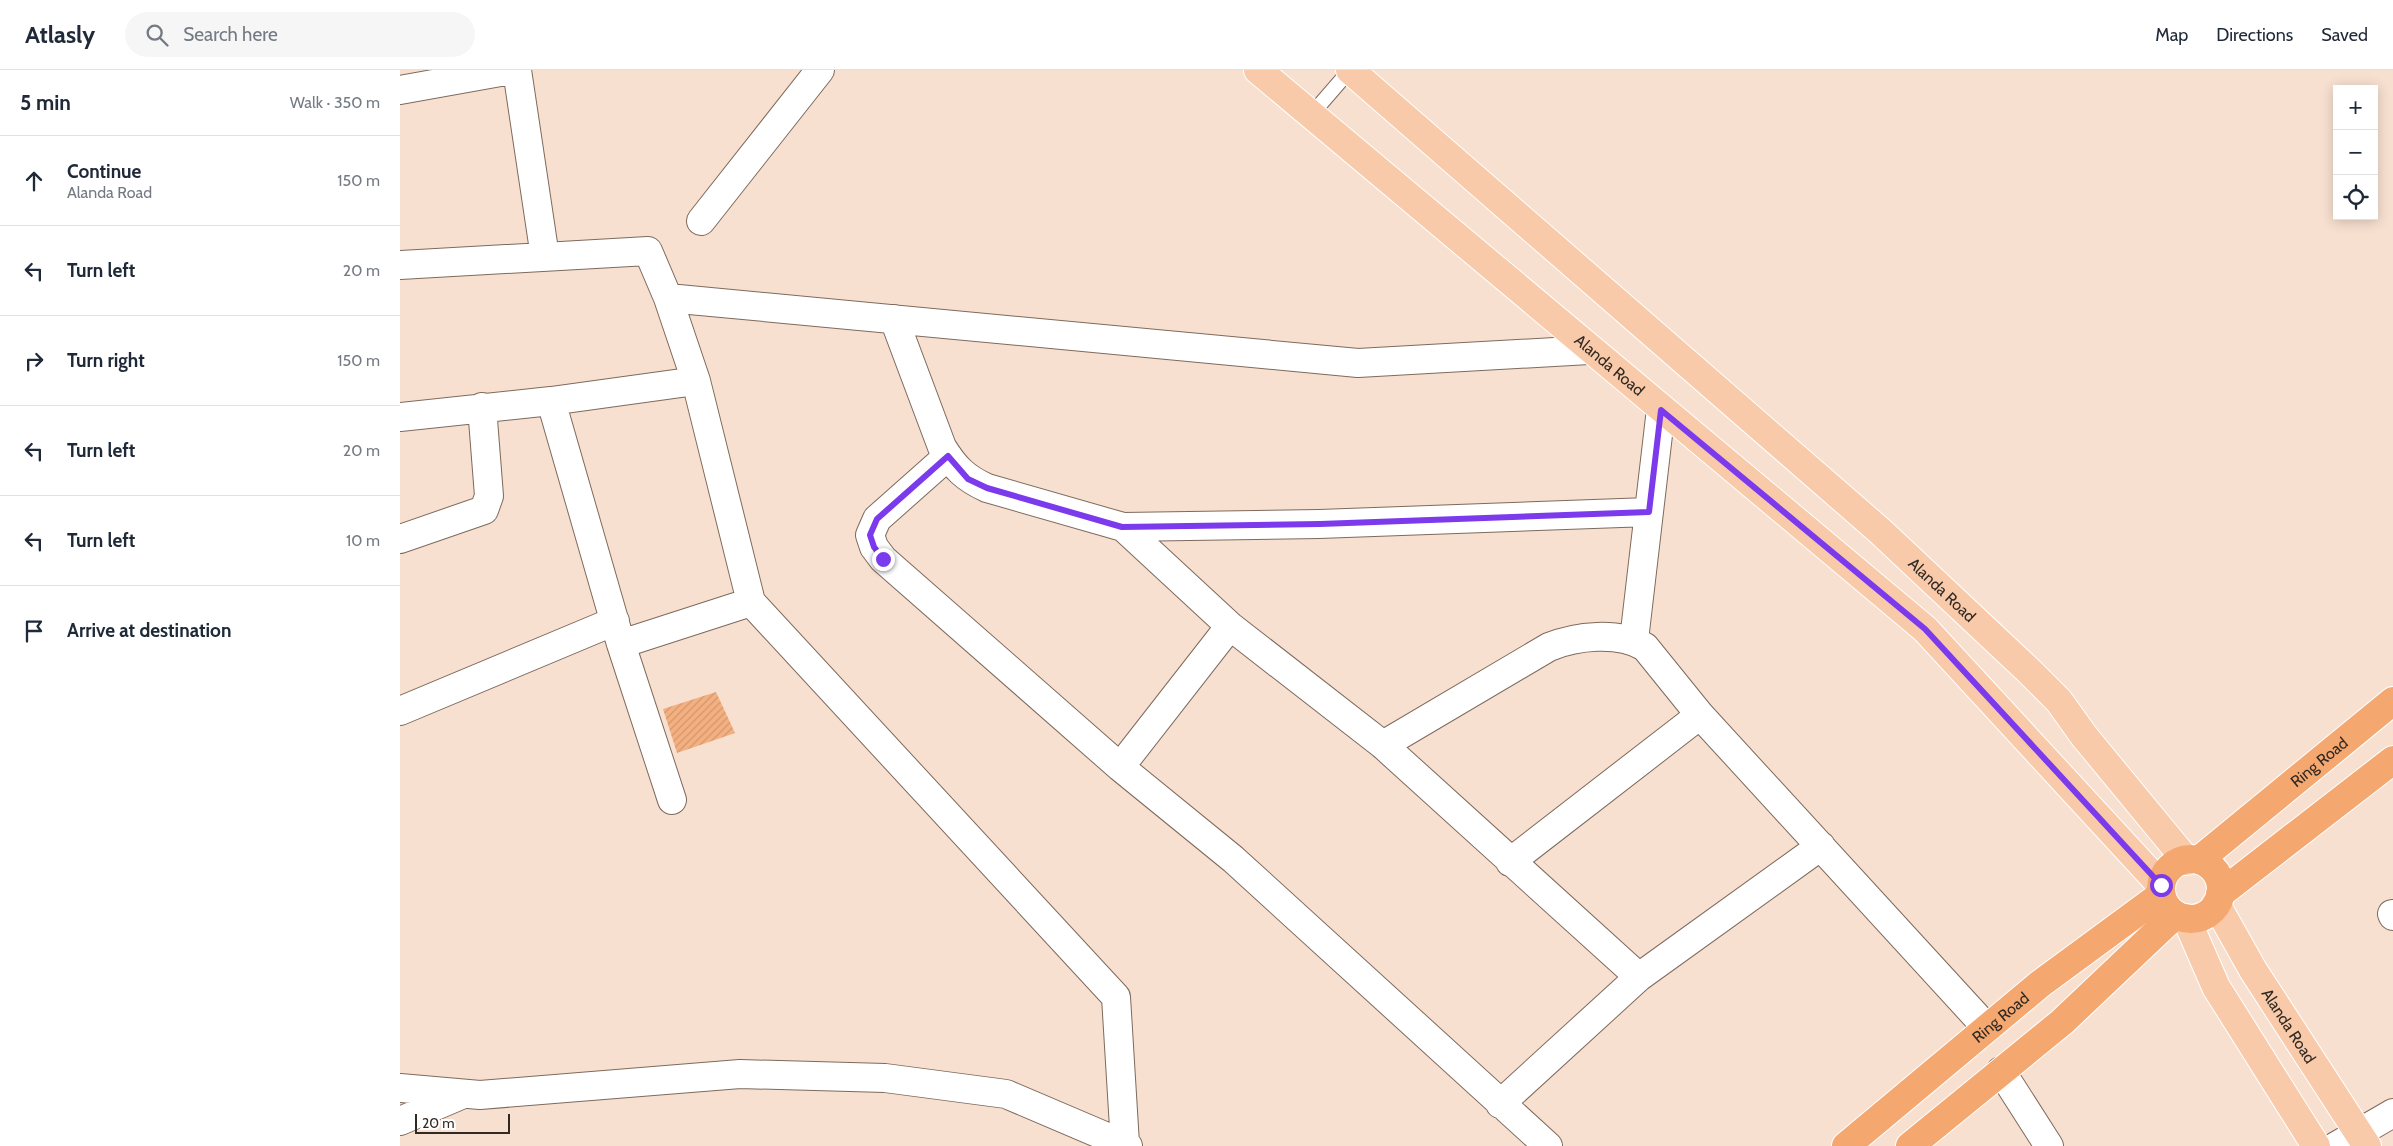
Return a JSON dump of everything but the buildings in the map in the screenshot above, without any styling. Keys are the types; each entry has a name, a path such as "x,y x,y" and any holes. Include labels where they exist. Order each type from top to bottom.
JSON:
{"highway":[{"name":"Ring Road","path":"2171,903 2166,872 2177,864 2193,860 2393,702"},
{"name":"Ring Road","path":"2171,903 2200,918 2210,912 2218,899 2393,760"},
{"path":"2193,860 2211,866 2217,875 2218,899"},
{"name":"Ring Road","path":"1846,1146 2040,984 2171,903"},
{"name":"Ring Road","path":"1910,1146 2062,1022 2171,903"}],"main road":[{"name":"Alanda Road","path":"1258,70 1589,350 1925,629 2171,903 2216,987 2316,1146"},
{"name":"Alanda Road","path":"1350,70 1880,531 2030,671 2059,701 2084,736 2193,860"},
{"name":"Alanda Road","path":"2218,899 2253,970 2354,1142"}],"street":[{"path":"400,90 511,70"},
{"path":"517,70 545,257"},
{"path":"701,221 820,70"},
{"path":"400,265 648,251 668,298 696,381 751,602 1116,997 1126,1145 1006,1094 885,1078 740,1074 480,1096 400,1088"},
{"path":"668,298 1358,364 1589,350"},
{"path":"894,320 942,447 968,479 987,488 1122,527 1330,523 1649,512"},
{"path":"400,418 482,407 551,401 696,381"},
{"path":"551,401 618,633 672,800"},
{"path":"400,539 484,510 489,496 482,407"},
{"path":"1634,640 1661,410"},
{"path":"948,456 877,519 870,535 874,547 883,559 1120,767 1233,860 1548,1146"},
{"path":"1122,527 1230,626 1383,745 1639,977"},
{"path":"400,711 618,633 751,602"},
{"path":"1120,767 1230,626"},
{"path":"1383,745 1549,647 1577,639 1620,638 1634,640 1645,647 1700,714 1987,1028"},
{"path":"1510,862 1700,714"},
{"path":"1500,1104 1639,977 1821,846"},
{"path":"2001,1071 2049,1146"},
{"path":"400,1120 464,1094"},
{"path":"2354,1142 2393,1113"}],"lane":[{"path":"1311,115 1350,70"}],"route":[{"path":"883,559 874,547 870,535 877,519 948,456 954,466 968,479 987,488 1122,527 1320,524 1649,512 1661,410 1899,605 1925,629 2161,885"}]}
